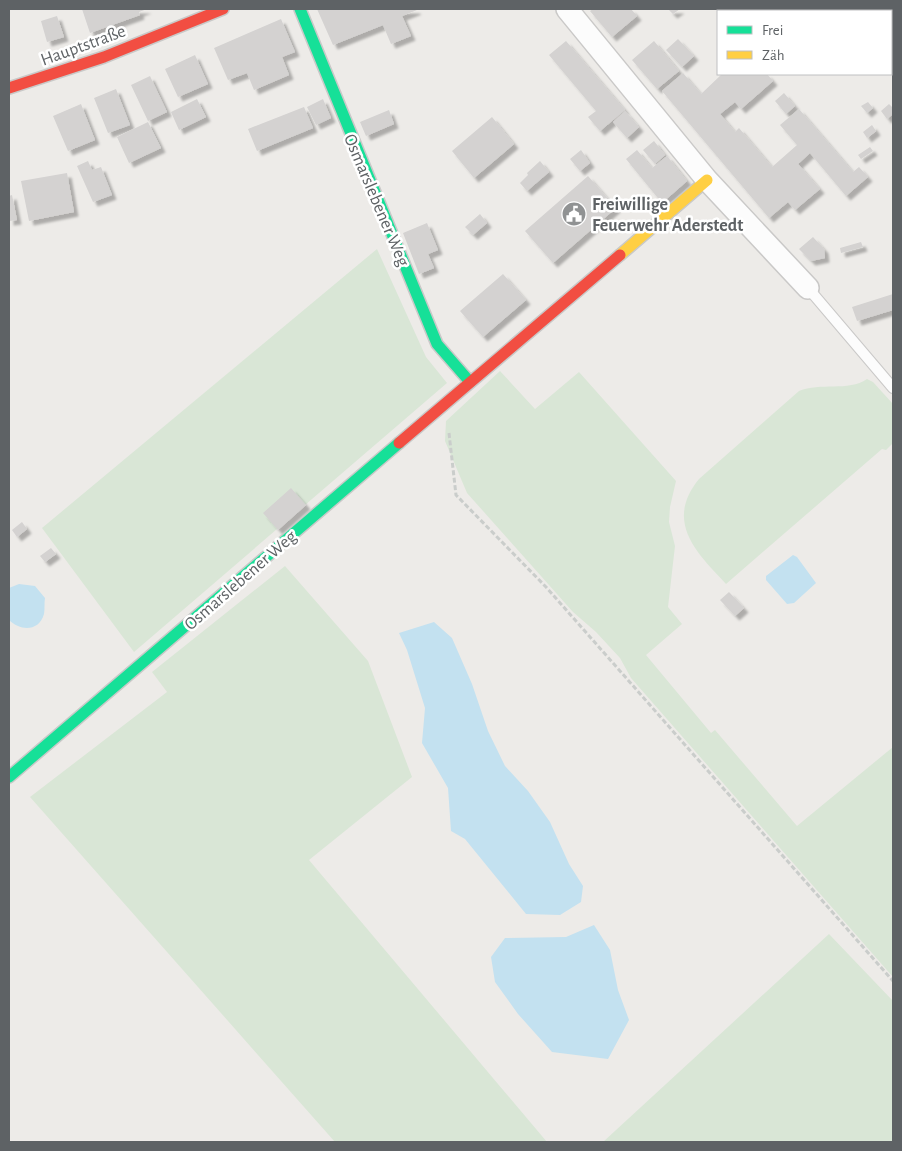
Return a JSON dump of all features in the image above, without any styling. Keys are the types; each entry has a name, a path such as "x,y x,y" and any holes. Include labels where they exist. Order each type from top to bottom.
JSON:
{"street":[{"name":"Hauptstraße","path":"9,88 104,57 223,9"},
{"name":"Osmarslebener Weg","path":"300,9 437,344 470,382"},
{"path":"566,9 707,180 808,288"},
{"name":"Osmarslebener Weg","path":"9,777 707,180"}],"lane":[{"path":"808,288 893,388"}],"path":[{"path":"446,403 456,495 546,587 893,982"}],"green space":[{"path":"377,249 426,357 447,383 134,652 42,528"},
{"path":"500,371 535,409 579,372 676,481 670,507 669,522 675,546 668,607 682,624 646,655 711,733 715,730 797,826 893,747 893,977 631,678 620,658 596,632 573,612 467,493 445,441 446,421"},
{"path":"867,379 873,382 893,404 893,443 886,450 882,449 726,584 695,548 685,523 684,509 689,495 699,479 799,391 807,388 851,385"},
{"path":"285,566 368,661 412,777 309,860 547,1142 335,1142 30,797 167,692 152,672"},
{"path":"829,934 893,1001 893,1142 603,1142"}],"water":[{"path":"793,555 797,557 816,583 794,603 787,604 766,580 766,576"},
{"path":"19,584 35,586 45,598 42,620 34,627 24,628 13,624 9,620 9,588"},
{"path":"434,622 452,638 472,684 488,731 505,766 528,791 550,822 569,864 583,886 581,902 560,915 526,914 465,839 451,831 448,788 422,743 425,708 407,650 399,633"},
{"path":"594,925 610,950 618,990 629,1020 608,1059 552,1052 518,1014 495,982 491,957 505,938 566,937"}],"building":[{"path":"82,9 147,9 139,12 140,15 90,33"},
{"path":"317,9 417,10 402,16 411,36 391,44 383,25 333,45"},
{"path":"593,9 631,9 637,16 612,37 590,11"},
{"path":"668,9 680,9 673,14"},
{"path":"787,9 825,10 788,10"},
{"path":"57,16 64,37 47,42 41,21"},
{"path":"281,19 295,52 282,57 289,75 254,90 247,73 228,80 214,48"},
{"path":"678,39 694,56 682,67 666,50"},
{"path":"566,41 625,110 600,131 588,117 596,111 549,55"},
{"path":"654,41 679,71 657,89 632,60"},
{"path":"195,55 208,84 178,97 165,69"},
{"path":"683,73 701,94 721,75 768,75 773,81 741,109 735,102 720,114 735,132 739,128 772,167 797,145 780,125 799,109 853,172 859,167 868,177 846,196 810,153 798,164 820,189 795,210 788,202 769,218 662,91"},
{"path":"150,76 167,112 148,121 131,85"},
{"path":"116,89 130,125 108,133 94,98"},
{"path":"784,93 795,106 786,114 775,101"},
{"path":"197,99 206,117 179,130 171,112"},
{"path":"323,99 331,118 316,125 307,107"},
{"path":"868,102 873,108 867,113 861,106"},
{"path":"81,104 95,140 68,151 53,116"},
{"path":"889,104 893,108 893,114 887,119 881,111"},
{"path":"304,107 313,128 257,151 248,129"},
{"path":"389,110 394,124 366,136 360,122"},
{"path":"625,111 639,127 627,138 613,122"},
{"path":"492,117 514,144 474,178 452,151"},
{"path":"148,122 161,148 129,163 117,137"},
{"path":"872,125 876,131 867,138 863,132"},
{"path":"654,141 665,155 655,164 643,150"},
{"path":"870,147 873,151 861,159 858,155"},
{"path":"581,150 590,163 580,171 570,159"},
{"path":"637,150 652,168 667,156 687,181 662,203 626,159"},
{"path":"88,161 92,170 101,167 112,195 93,202 77,166"},
{"path":"540,161 549,172 527,191 520,183 528,175 527,173"},
{"path":"67,173 74,212 29,221 21,181"},
{"path":"588,176 616,208 553,263 525,231"},
{"path":"12,195 17,220 9,221 9,196"},
{"path":"480,214 487,223 473,235 465,227"},
{"path":"427,223 438,250 428,254 434,268 419,274 403,233"},
{"path":"813,237 824,249 825,258 811,261 799,249"},
{"path":"861,242 863,247 841,253 840,248"},
{"path":"503,274 526,300 483,337 460,311"},
{"path":"893,294 893,310 857,321 852,307"},
{"path":"291,488 306,505 278,530 263,513"},
{"path":"22,522 27,529 17,537 12,530"},
{"path":"51,548 56,554 45,562 40,556"},
{"path":"729,592 744,608 735,616 720,600"}],"traffic: fast":[{"path":"300,9 437,344 470,382"},
{"path":"9,777 399,443"}],"traffic: slow":[{"path":"620,255 707,180"}],"traffic: jam":[{"path":"9,88 104,57 223,9"},
{"path":"399,443 620,255"}],"place":[{"name":"Freiwillige Feuerwehr Aderstedt","path":"574,214"}]}
